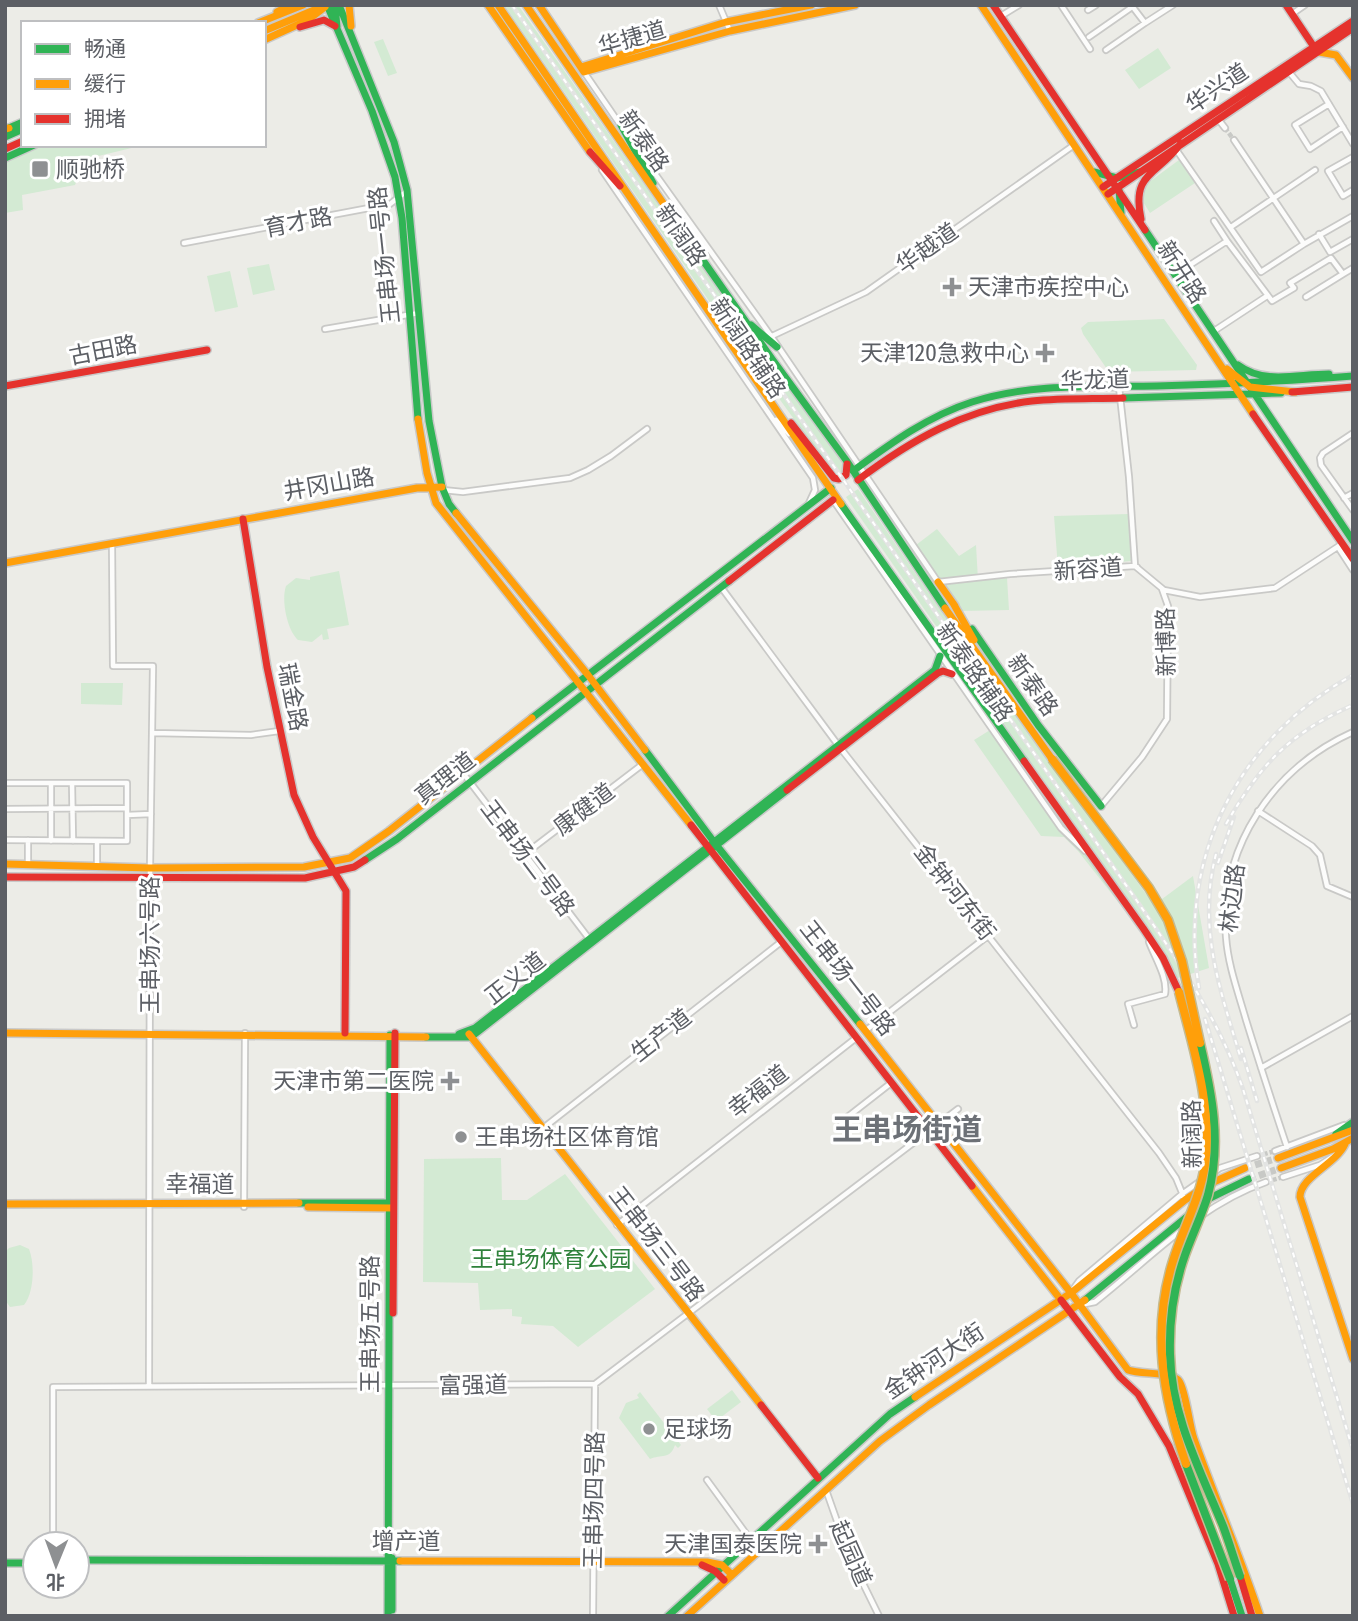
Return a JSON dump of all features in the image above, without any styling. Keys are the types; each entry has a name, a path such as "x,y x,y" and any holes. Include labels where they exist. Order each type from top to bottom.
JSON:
{"main road":[{"path":"261,21 291,5"},
{"path":"262,21 303,5"},
{"path":"349,5 350,24 367,68 370,84"},
{"name":"新阔路辅路","path":"488,5 593,149"},
{"name":"新阔路","path":"498,5 593,149 631,197 779,411 802,449 1143,928 1163,958 1179,992 1203,1104 1207,1140 1198,1193 1167,1283 1160,1342 1162,1371 1173,1431 1242,1616"},
{"name":"新泰路","path":"526,5 747,322 846,460 859,473 918,570 1005,694"},
{"path":"539,5 582,70"},
{"name":"华捷道","path":"582,70 726,22 811,5"},
{"name":"华捷道","path":"582,70 730,31 855,5"},
{"name":"新开路","path":"981,5 1340,546 1353,559"},
{"name":"新开路","path":"993,5 1117,182 1175,275 1353,541"},
{"path":"1286,5 1315,50 1336,53 1353,78"},
{"path":"331,6 341,19 358,63 370,84"},
{"path":"266,30 331,6"},
{"path":"266,39 331,6"},
{"name":"王串场一号路","path":"331,6 385,144 395,177 399,197 418,421 430,488 440,510 643,764 865,1031 1071,1293 1128,1370 1139,1374 1172,1375 1180,1382 1194,1436 1237,1547 1260,1616"},
{"path":"277,34 320,20 328,21 337,27"},
{"name":"华兴道","path":"1138,169 1177,147 1288,71 1353,21"},
{"name":"华兴道","path":"1105,190 1315,50 1353,28"},
{"name":"王串场一号路","path":"370,84 397,151 407,190 429,421 444,492"},
{"path":"621,125 660,196"},
{"path":"5,151 21,144"},
{"path":"5,158 30,147"},
{"path":"1143,226 1138,207 1139,185 1145,177 1165,163 1177,147"},
{"path":"1091,169 1117,182 1121,214"},
{"path":"747,322 777,347"},
{"name":"古田路","path":"5,386 207,350"},
{"path":"1229,355 1244,371 1255,376 1322,373 1348,376"},
{"path":"1216,359 1249,387"},
{"path":"859,473 925,421 973,402 1017,393 1233,384 1249,387 1348,376"},
{"name":"华龙道","path":"859,473 924,433 949,421 1004,404 1240,395 1249,387 1295,392 1353,387"},
{"path":"779,411 799,432 834,478 839,479 846,475 846,460"},
{"name":"王串场一号路","path":"438,468 444,492 452,508 588,675 599,684 596,686"},
{"name":"井冈山路","path":"5,564 430,488 444,492"},
{"name":"真理道","path":"5,864 150,868 304,867 350,858 373,844 579,681 831,488"},
{"name":"真理道","path":"5,877 305,878 354,867 379,852 470,783 833,500"},
{"name":"瑞金路","path":"243,520 279,731 294,794 313,837 336,873"},
{"name":"新泰路","path":"938,583 1024,707 1101,806"},
{"path":"953,603 963,624 993,668 1005,694"},
{"name":"正义道","path":"469,1035 935,670 940,656"},
{"name":"正义道","path":"839,747 938,673 943,671 952,674"},
{"name":"王串场一号路","path":"596,686 609,698"},
{"name":"王串场一号路","path":"596,686 781,942 1120,1377 1138,1394 1169,1446 1213,1551 1234,1616"},
{"name":"王串场一号路","path":"587,692 599,705"},
{"name":"新阔路","path":"1005,694 1149,888 1168,920 1182,961 1213,1099 1216,1147 1208,1195 1184,1257 1174,1300 1170,1353 1172,1381 1184,1433 1224,1529 1252,1616"},
{"path":"695,828 701,844 691,862 712,846 703,821"},
{"path":"336,873 346,891 345,1033"},
{"path":"5,1032 469,1035"},
{"path":"245,1034 393,1035"},
{"name":"王串场五号路","path":"390,1616 393,1035"},
{"path":"394,1054 400,1044 412,1035"},
{"name":"王串场三号路","path":"469,1035 818,1478"},
{"path":"1280,1163 1351,1125"},
{"path":"1280,1163 1350,1141"},
{"path":"1350,1141 1337,1159 1313,1175 1300,1190 1300,1197 1353,1359"},
{"name":"金钟河大街","path":"668,1616 890,1414 1087,1282 1183,1197 1245,1168"},
{"name":"金钟河大街","path":"687,1616 880,1441 1079,1306 1210,1198 1249,1179"},
{"name":"幸福道","path":"5,1205 392,1205"},
{"path":"1087,1282 1087,1292 1096,1293"},
{"name":"增产道","path":"91,1562 707,1562 718,1568"},
{"path":"718,1568 728,1577"}],"street":[{"path":"719,5 730,31"},
{"path":"1000,16 1018,5"},
{"path":"1061,5 1090,49"},
{"path":"1088,10 1096,5"},
{"path":"1106,50 1173,5"},
{"path":"1292,14 1305,5"},
{"path":"1089,37 1133,6 1145,23"},
{"path":"582,70 771,336 859,473 938,583"},
{"path":"1288,71 1299,84 1321,91 1353,144"},
{"path":"1329,104 1295,125 1310,149 1343,127"},
{"path":"1218,119 1225,128"},
{"path":"1347,133 1353,130"},
{"path":"1234,140 1304,244"},
{"name":"华越道","path":"771,336 866,292 1075,145"},
{"path":"1177,147 1261,272 1319,234 1353,216"},
{"name":"新阔路辅路","path":"593,149 814,481 814,494 805,508"},
{"path":"1353,157 1328,172 1343,196 1353,190"},
{"path":"1231,227 1315,170"},
{"name":"育才路","path":"184,243 385,205 407,190"},
{"path":"1214,220 1272,301 1294,288 1290,283 1331,258 1343,274"},
{"path":"1319,234 1330,252 1353,239"},
{"path":"1175,275 1227,241"},
{"path":"1306,298 1353,268"},
{"path":"1214,331 1267,296"},
{"path":"325,328 420,313"},
{"path":"1119,387 1135,566"},
{"path":"768,411 802,449"},
{"name":"井冈山路","path":"444,492 570,478 604,461 647,428"},
{"path":"1353,433 1323,453 1320,458 1321,465 1353,510"},
{"path":"1344,498 1353,493"},
{"name":"新泰路辅路","path":"833,500 1061,828 1094,858"},
{"name":"王串场六号路","path":"112,545 113,666 153,666 149,1386"},
{"path":"1164,590 1200,597 1275,588 1340,546 1353,570"},
{"name":"新容道","path":"938,583 1010,574 1135,566"},
{"name":"新博路","path":"1101,806 1142,757 1167,719 1168,606 1164,590 1135,566"},
{"name":"金钟河东街","path":"721,586 839,747 1159,1153 1176,1178 1183,1197"},
{"path":"152,733 251,735 279,731"},
{"name":"林边路","path":"1287,1147 1229,958 1225,920 1229,890 1239,850 1258,811 1279,783 1316,751 1353,732"},
{"name":"康健道","path":"525,854 643,764"},
{"name":"王串场二号路","path":"463,774 591,941"},
{"path":"5,783 127,783 127,841 5,840"},
{"path":"51,783 51,841"},
{"path":"72,783 73,841"},
{"path":"5,809 73,808 151,814"},
{"path":"1258,811 1312,846 1320,855 1327,886 1353,897"},
{"path":"28,840 28,865"},
{"path":"97,841 97,866"},
{"path":"1134,1025 1128,1004 1166,994 1167,990 1143,928"},
{"path":"865,1031 989,935"},
{"name":"生产道","path":"541,1129 781,942"},
{"path":"1261,1069 1353,1016"},
{"path":"244,1205 245,1034"},
{"name":"幸福道","path":"617,1225 856,1038"},
{"path":"841,1122 891,1083"},
{"path":"595,1384 958,1109"},
{"path":"1280,1163 1287,1147 1351,1125"},
{"path":"1071,1293 1079,1281 1220,1168 1258,1156"},
{"path":"1079,1306 1095,1301 1214,1206 1266,1182"},
{"name":"富强道","path":"53,1530 53,1387 595,1384"},
{"name":"王串场四号路","path":"593,1616 595,1384"},
{"path":"707,1480 751,1539"},
{"name":"起园道","path":"826,1489 849,1555 879,1616"}],"green space":[{"path":"504,5 518,5 760,349 844,462 845,471 839,476 832,472 716,311"},
{"path":"383,39 397,73 388,76 374,42"},
{"path":"1158,48 1171,68 1139,89 1125,70"},
{"path":"39,147 136,147 86,159 75,185 22,195 23,210 5,213 5,161"},
{"path":"1179,160 1195,183 1150,213 1142,200 1145,185"},
{"path":"269,264 275,290 253,295 247,268"},
{"path":"230,271 238,307 215,312 207,276"},
{"path":"1164,319 1197,365 1196,370 1109,372 1081,328 1088,322"},
{"path":"858,489 948,621 1154,905 1193,876 1209,968 1178,978 1078,851 1064,837 1041,836 974,740 1003,722 846,497"},
{"path":"1129,514 1131,561 1058,568 1054,516"},
{"path":"937,529 959,556 976,545 978,580 1007,578 1009,610 962,611 916,545"},
{"path":"339,571 349,625 327,629 329,639 323,640 322,634 312,642 298,640 286,614 286,586 296,578 310,580 310,577"},
{"path":"81,683 123,683 122,705 81,704"},
{"name":"王串场体育公园","path":"501,1158 502,1200 527,1200 565,1174 655,1289 578,1347 553,1326 521,1324 522,1317 512,1316 512,1309 480,1310 478,1283 423,1282 424,1159"},
{"path":"20,1245 29,1249 31,1255 32,1286 24,1305 10,1307 5,1300 5,1252"},
{"path":"732,1390 741,1402 716,1421 707,1409"},
{"path":"640,1392 681,1445 678,1448 675,1445 668,1455 650,1459 619,1418 626,1403 639,1398 637,1395"}],"tunnel":[{"path":"1225,128 1234,140"},
{"path":"1257,1156 1275,1151"},
{"path":"1245,1168 1278,1158"},
{"path":"1249,1179 1281,1168"},
{"path":"1266,1182 1283,1177"}],"railway":[{"path":"512,5 1128,888 1207,1009 1243,1089 1353,1450"},
{"path":"1199,988 1195,940 1198,893 1208,848 1225,806 1248,767 1277,732 1312,701 1353,675"},
{"path":"1226,824 1251,784 1278,753 1311,727 1353,705"},
{"path":"1218,863 1234,817"},
{"path":"1216,854 1209,907 1210,933 1219,983 1241,1059"},
{"path":"1205,1019 1353,1504"},
{"path":"1241,1048 1257,1101"}],"traffic: fast":[{"path":"327,5 372,111 395,177 402,218 418,419"},
{"path":"335,5 337,27"},
{"path":"339,5 394,142 407,190 429,421 442,487 456,513"},
{"path":"9,128 21,123"},
{"path":"621,125 653,183"},
{"path":"5,137 21,130"},
{"path":"5,158 30,147"},
{"path":"1094,172 1117,178 1140,172"},
{"path":"1119,190 1121,213"},
{"path":"679,226 846,460 945,608"},
{"path":"1145,230 1353,541"},
{"path":"751,325 777,347"},
{"path":"1238,365 1248,371 1270,377 1329,374"},
{"path":"853,471 895,441 940,415 994,396 1063,387 1157,386 1353,376"},
{"path":"1123,398 1281,393"},
{"path":"532,718 831,488"},
{"path":"841,504 1024,761"},
{"path":"365,860 397,839 729,581"},
{"path":"972,629 1038,725 1101,806"},
{"path":"459,1034 475,1028 935,670 940,656"},
{"path":"645,750 717,846 860,1024"},
{"path":"426,1037 471,1037 787,790"},
{"path":"388,1616 390,1035"},
{"path":"1200,1043 1214,1119 1214,1156 1208,1195 1185,1255 1175,1291 1170,1354 1175,1399 1181,1420 1240,1576"},
{"path":"1336,1134 1353,1122"},
{"path":"1085,1300 1210,1198 1249,1179"},
{"path":"299,1203 392,1203"},
{"path":"668,1616 890,1414 915,1397"},
{"path":"1186,1464 1230,1579"},
{"path":"392,1558 392,1610"},
{"path":"91,1560 400,1561"},
{"path":"5,1563 21,1563"},
{"path":"1230,1579 1242,1616"}],"traffic: slow":[{"path":"277,12 291,5"},
{"path":"263,21 303,5"},
{"path":"266,30 326,5"},
{"path":"349,5 351,26"},
{"path":"488,5 590,152"},
{"path":"498,5 841,504"},
{"path":"526,5 679,226"},
{"path":"539,5 584,72 730,31 855,5"},
{"path":"581,67 726,22 811,5"},
{"path":"981,5 1253,414"},
{"path":"266,39 308,20 325,7"},
{"path":"1319,52 1336,55 1353,78"},
{"path":"5,129 9,128"},
{"path":"1227,369 1250,387 1295,392"},
{"path":"418,419 427,473 436,503 691,825"},
{"path":"5,563 417,488 442,487"},
{"path":"456,513 588,675 645,750"},
{"path":"938,582 955,606"},
{"path":"953,603 974,640"},
{"path":"945,608 1052,759"},
{"path":"5,864 150,868 304,867 350,858 389,831 532,718"},
{"path":"1052,759 1149,888 1168,920 1182,961 1200,1043"},
{"path":"1179,992 1200,1077 1207,1143 1203,1177 1166,1287 1161,1338 1166,1389 1186,1464"},
{"path":"860,1024 1071,1293"},
{"path":"5,1033 426,1037"},
{"path":"469,1034 761,1405"},
{"path":"1278,1158 1353,1130"},
{"path":"1281,1168 1333,1149 1353,1138"},
{"path":"1345,1144 1334,1158 1306,1183 1300,1197 1353,1359"},
{"path":"915,1397 1071,1293 1185,1200 1207,1185 1245,1168"},
{"path":"972,1186 1061,1300"},
{"path":"5,1204 299,1203"},
{"path":"308,1207 392,1208"},
{"path":"1071,1293 1128,1370 1163,1374 1179,1381 1194,1439 1260,1616"},
{"path":"687,1616 880,1441 1085,1300"},
{"path":"400,1561 707,1562 722,1565 731,1574"}],"traffic: jam":[{"path":"993,5 1145,230"},
{"path":"1286,5 1316,50"},
{"path":"300,27 324,20 335,26"},
{"path":"1103,187 1353,21"},
{"path":"1108,194 1353,28"},
{"path":"5,149 21,142"},
{"path":"1141,219 1139,203 1143,183 1181,143"},
{"path":"590,152 620,186"},
{"path":"5,386 207,350"},
{"path":"1292,392 1353,387"},
{"path":"858,480 898,452 940,428 984,411 1032,401 1123,398"},
{"path":"1253,414 1353,559"},
{"path":"791,423 834,478 839,479 846,475 847,464"},
{"path":"729,581 833,500"},
{"path":"243,519 267,667 294,795 313,837 346,891 345,1033"},
{"path":"787,790 938,673 943,671 952,674"},
{"path":"1024,761 1143,928 1163,958 1179,992"},
{"path":"691,825 972,1186"},
{"path":"5,877 305,878 354,867 365,860"},
{"path":"393,1313 395,1033"},
{"path":"1061,1300 1120,1377 1138,1394 1169,1446 1218,1564 1234,1616"},
{"path":"761,1405 818,1478"},
{"path":"702,1565 715,1571 724,1580"},
{"path":"1240,1576 1252,1616"}],"place":[{"name":"顺驰桥","path":"40,169"},
{"name":"天津市疾控中心","path":"952,287"},
{"name":"天津120急救中心","path":"1045,353"},
{"name":"天津市第二医院","path":"450,1081"},
{"name":"王串场社区体育馆","path":"461,1137"},
{"name":"足球场","path":"649,1429"},
{"name":"天津国泰医院","path":"818,1544"}],"district":[{"name":"王串场街道","path":"907,1130"}]}
